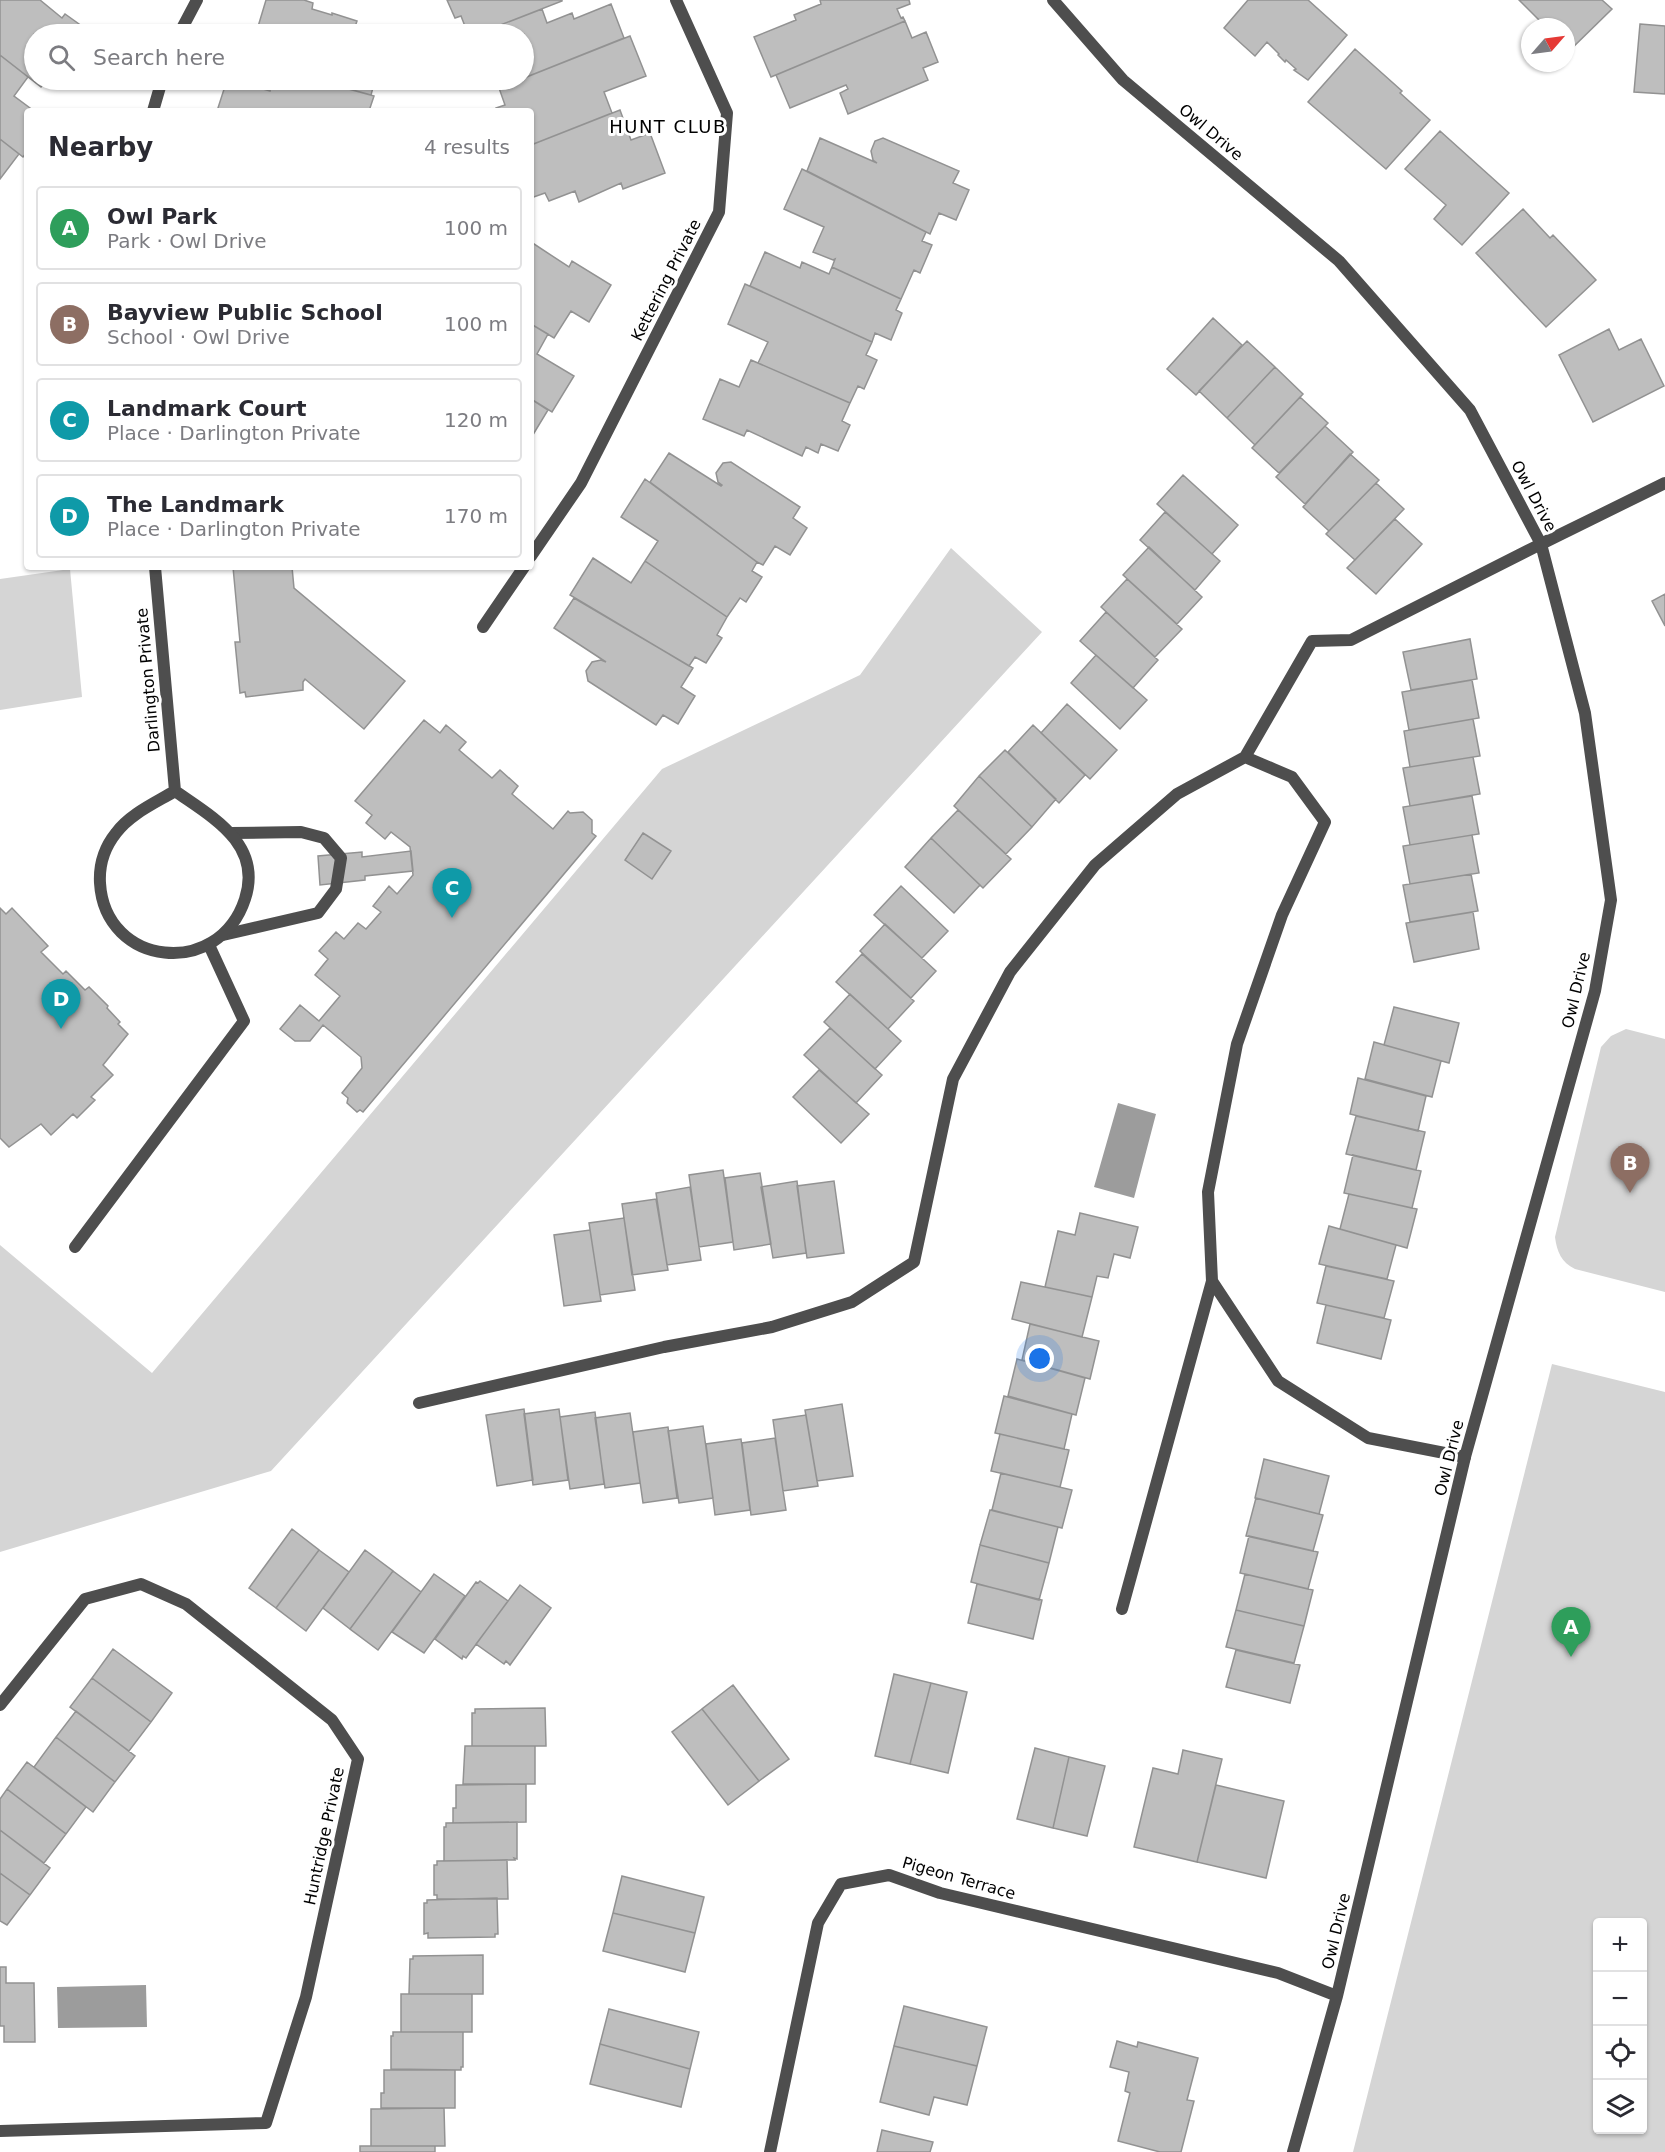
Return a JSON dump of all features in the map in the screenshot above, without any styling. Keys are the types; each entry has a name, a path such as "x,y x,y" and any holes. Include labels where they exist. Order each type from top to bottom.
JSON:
{"street":[{"path":"184,24 197,0"},
{"name":"Kettering Private","path":"534,552 581,483 719,212 727,113 676,0"},
{"name":"Owl Drive","path":"1053,0 1123,80 1339,261 1470,410 1541,544 1585,713 1611,900 1596,991 1465,1457 1337,1996 1293,2152"},
{"path":"154,108 159,90"},
{"path":"419,1404 664,1347 772,1327 852,1302 914,1262 953,1079 1010,972 1095,865 1177,794 1245,757 1312,641 1351,640 1665,483"},
{"name":"Darlington Private","path":"155,570 175,791"},
{"path":"483,627 522,570"},
{"path":"1122,1609 1212,1281 1208,1192 1237,1044 1282,915 1325,822 1292,777 1245,757"},
{"path":"175,791 218,820 231,833 244,858 248,876 240,912 223,935 209,945 182,954 145,949 122,933 110,918 100,892 99,874 103,855 117,831 130,819 175,791"},
{"path":"223,935 318,913 336,889 341,858 324,838 302,832 231,833"},
{"path":"75,1247 244,1021 209,945"},
{"path":"1212,1281 1278,1381 1368,1438 1465,1457"},
{"name":"Huntridge Private","path":"0,1705 85,1599 141,1584 186,1604 332,1720 358,1759 306,1997 266,2123 0,2131"},
{"name":"Pigeon Terrace","path":"770,2152 818,1923 841,1884 889,1875 940,1893 1278,1973 1337,1996"}],"shaded area":[{"path":"951,548 1042,632 271,1471 0,1552 0,1245 152,1373 662,769 860,675"},
{"path":"70,570 82,697 0,710 0,579"},
{"path":"1626,1029 1665,1039 1665,1292 1575,1269 1560,1256 1555,1237 1601,1047 1611,1036"},
{"path":"1118,1103 1156,1114 1134,1198 1094,1187"},
{"path":"1552,1364 1665,1392 1665,2152 1353,2152"},
{"path":"146,1985 147,2027 58,2028 57,1987"}],"building":[{"path":"0,0 40,0 62,18 65,14 79,24 24,24 24,74 0,55"},
{"path":"266,0 304,0 313,3 312,9 357,21 356,24 259,24"},
{"path":"447,0 562,0 503,24 464,24 461,16 455,18"},
{"path":"820,0 909,0 910,4 897,9 905,21 771,77 754,37 796,20 794,15 821,4"},
{"path":"1248,0 1308,0 1347,35 1308,80 1294,70 1296,69 1286,60 1285,62 1267,42 1255,56 1224,28"},
{"path":"1519,0 1602,0 1612,9 1575,45 1575,18 1537,18"},
{"path":"611,4 624,38 534,74 534,24 503,24 542,9 547,23 572,13 574,19"},
{"path":"905,21 912,38 926,32 938,62 923,68 928,80 848,114 840,93 848,89 846,85 790,108 776,75"},
{"path":"1640,24 1665,26 1665,94 1634,92"},
{"path":"630,36 646,76 604,92 612,113 534,144 534,108 496,108 505,105 500,90 534,90 534,74"},
{"path":"1355,49 1402,91 1400,93 1430,120 1386,169 1308,102"},
{"path":"0,55 24,74 24,82 14,96 30,108 24,108 23,157 0,139"},
{"path":"224,90 352,90 374,96 370,108 218,108"},
{"path":"353,90 372,90 371,95"},
{"path":"620,110 631,140 650,133 665,173 623,189 621,183 579,202 575,191 549,201 545,193 534,197 534,144"},
{"path":"1440,131 1509,193 1462,245 1434,219 1446,205 1405,169"},
{"path":"820,138 877,163 873,160 871,151 875,141 883,138 959,171 953,183 969,190 956,220 939,213 930,234 807,171"},
{"path":"0,139 19,154 0,179"},
{"path":"802,169 926,232 922,241 932,245 920,273 914,270 901,299 832,267 835,259 813,252 824,227 784,209"},
{"path":"1523,209 1550,238 1553,235 1596,280 1546,327 1476,253"},
{"path":"534,244 569,267 572,261 611,285 589,322 571,311 554,338 534,326"},
{"path":"765,252 800,268 802,262 829,274 832,267 901,299 896,310 902,313 891,340 875,333 872,342 750,286"},
{"path":"745,284 872,342 866,355 877,360 864,389 858,386 850,403 758,363 768,342 728,324"},
{"path":"1213,318 1242,345 1196,395 1167,369"},
{"path":"534,326 548,334 537,354 574,376 552,412 534,401"},
{"path":"1609,329 1619,350 1641,339 1664,386 1593,422 1559,355"},
{"path":"1247,341 1275,367 1227,418 1199,391"},
{"path":"751,360 850,403 842,421 850,425 838,451 821,444 818,453 806,447 802,456 747,430 744,436 703,419 720,379 739,387"},
{"path":"1275,367 1303,394 1255,445 1227,418"},
{"path":"1300,397 1328,423 1279,473 1252,448"},
{"path":"534,401 548,410 534,433"},
{"path":"1325,426 1353,452 1305,504 1276,477"},
{"path":"669,453 721,486 716,473 723,463 731,462 800,507 793,518 807,528 790,555 775,546 763,565 757,562 650,482"},
{"path":"1350,454 1379,480 1329,531 1303,507"},
{"path":"1183,475 1238,525 1212,554 1157,504"},
{"path":"645,479 757,562 752,571 762,577 746,602 740,598 727,617 645,561 658,541 621,517"},
{"path":"1376,483 1404,509 1355,560 1326,534"},
{"path":"1165,512 1220,561 1195,590 1140,540"},
{"path":"1395,519 1422,544 1376,594 1347,568"},
{"path":"1149,547 1202,597 1177,624 1123,575"},
{"path":"593,558 631,583 645,561 727,617 717,635 722,638 706,663 695,657 689,666 570,595"},
{"path":"233,570 292,570 294,588 405,681 364,729 305,679 303,690 246,697 245,692 240,693 235,642 240,642"},
{"path":"1127,579 1182,629 1155,657 1101,607"},
{"path":"1665,594 1665,626 1652,601"},
{"path":"574,598 693,668 681,687 695,696 678,724 663,715 656,725 588,681 586,671 592,662 601,660 606,662 554,628"},
{"path":"1106,612 1158,660 1133,688 1080,641"},
{"path":"1470,639 1477,679 1411,690 1403,652"},
{"path":"1096,655 1147,700 1120,729 1071,683"},
{"path":"1472,680 1479,718 1409,730 1402,692"},
{"path":"1067,704 1117,750 1090,779 1041,733"},
{"path":"1473,719 1480,756 1410,767 1404,731"},
{"path":"424,720 440,733 446,725 466,742 459,750 492,778 500,770 518,786 512,794 553,829 568,811 570,813 583,812 592,820 592,833 596,836 363,1112 360,1110 357,1112 347,1103 348,1098 342,1093 362,1068 361,1057 323,1025 310,1041 295,1041 280,1029 300,1005 319,1021 340,996 315,975 328,959 319,951 336,932 344,939 358,923 366,929 381,912 373,906 389,886 397,894 413,875 410,847 391,832 385,839 366,823 372,815 355,801"},
{"path":"1033,725 1085,775 1059,803 1008,752"},
{"path":"1005,750 1056,799 1032,827 979,776"},
{"path":"1473,757 1480,794 1410,806 1403,768"},
{"path":"979,776 1032,827 1006,854 954,806"},
{"path":"1472,796 1479,834 1410,845 1403,807"},
{"path":"958,810 1011,859 983,888 931,838"},
{"path":"643,833 671,851 652,879 625,860"},
{"path":"1472,835 1479,873 1410,884 1403,846"},
{"path":"931,838 980,885 954,913 905,867"},
{"path":"411,851 413,871 365,876 365,880 320,885 318,856 362,852 362,857"},
{"path":"1471,874 1478,911 1410,922 1403,885"},
{"path":"901,886 948,931 922,958 874,915"},
{"path":"0,908 6,914 12,908 48,946 41,952 63,974 66,971 85,990 89,987 108,1006 107,1008 120,1022 118,1024 128,1034 103,1065 113,1075 91,1097 95,1100 77,1118 73,1114 51,1135 41,1124 9,1147 0,1138"},
{"path":"1473,912 1479,949 1414,962 1406,923"},
{"path":"885,924 936,971 911,998 860,951"},
{"path":"862,954 914,1001 888,1029 836,982"},
{"path":"850,994 901,1041 875,1069 824,1022"},
{"path":"1394,1007 1459,1023 1449,1063 1384,1045"},
{"path":"830,1028 882,1075 856,1103 804,1055"},
{"path":"1374,1042 1441,1061 1432,1097 1365,1079"},
{"path":"819,1070 869,1114 841,1143 793,1097"},
{"path":"1358,1078 1426,1096 1418,1131 1350,1114"},
{"path":"1356,1116 1425,1132 1416,1170 1346,1154"},
{"path":"1353,1155 1421,1171 1412,1208 1344,1193"},
{"path":"723,1170 733,1242 699,1247 689,1175"},
{"path":"760,1173 771,1244 734,1250 725,1178"},
{"path":"797,1181 806,1253 773,1258 761,1187"},
{"path":"834,1181 844,1253 807,1258 797,1186"},
{"path":"690,1187 701,1260 667,1265 656,1193"},
{"path":"1349,1194 1417,1209 1407,1248 1340,1229"},
{"path":"656,1199 668,1270 632,1275 622,1204"},
{"path":"1080,1213 1138,1227 1130,1258 1114,1254 1108,1278 1097,1276 1092,1297 1045,1287 1058,1231 1075,1235"},
{"path":"624,1218 635,1290 600,1295 589,1223"},
{"path":"1329,1226 1396,1245 1387,1279 1319,1264"},
{"path":"590,1230 601,1301 564,1306 554,1235"},
{"path":"1326,1266 1394,1281 1384,1318 1317,1303"},
{"path":"1021,1282 1092,1297 1082,1337 1012,1319"},
{"path":"1326,1305 1391,1320 1381,1359 1317,1343"},
{"path":"1030,1324 1099,1341 1090,1379 1022,1360"},
{"path":"1017,1359 1085,1378 1076,1415 1008,1396"},
{"path":"1004,1396 1072,1414 1064,1449 995,1433"},
{"path":"842,1404 853,1476 817,1481 805,1410"},
{"path":"524,1409 533,1480 497,1486 486,1415"},
{"path":"559,1409 568,1480 533,1485 524,1414"},
{"path":"595,1412 604,1484 570,1489 560,1417"},
{"path":"630,1413 640,1483 605,1488 595,1418"},
{"path":"806,1415 818,1486 783,1491 773,1420"},
{"path":"703,1426 713,1498 679,1503 668,1431"},
{"path":"668,1427 677,1498 643,1503 633,1432"},
{"path":"1000,1434 1069,1450 1060,1487 991,1471"},
{"path":"775,1438 786,1510 751,1515 742,1443"},
{"path":"741,1439 750,1510 715,1515 706,1444"},
{"path":"1264,1459 1329,1476 1319,1514 1255,1498"},
{"path":"1001,1473 1072,1490 1062,1528 992,1510"},
{"path":"1256,1498 1323,1515 1313,1551 1246,1536"},
{"path":"990,1510 1058,1527 1049,1563 980,1545"},
{"path":"292,1529 319,1550 276,1608 249,1588"},
{"path":"1249,1536 1318,1552 1308,1589 1240,1573"},
{"path":"980,1545 1049,1563 1039,1600 971,1582"},
{"path":"319,1550 349,1572 306,1631 276,1608"},
{"path":"365,1550 393,1571 350,1629 323,1608"},
{"path":"393,1571 421,1592 378,1650 350,1629"},
{"path":"434,1574 465,1596 424,1653 392,1632"},
{"path":"1245,1574 1313,1590 1304,1626 1236,1610"},
{"path":"480,1581 508,1601 466,1658 463,1656 462,1659 435,1639 476,1582"},
{"path":"977,1584 1042,1600 1033,1639 968,1623"},
{"path":"520,1585 551,1608 510,1665 506,1661 504,1664 476,1644"},
{"path":"1236,1610 1304,1626 1294,1663 1226,1647"},
{"path":"113,1649 172,1693 151,1722 92,1678"},
{"path":"1236,1650 1300,1665 1290,1703 1226,1687"},
{"path":"894,1674 931,1683 910,1764 875,1756"},
{"path":"92,1678 151,1722 129,1751 70,1707"},
{"path":"931,1683 967,1692 948,1773 910,1764"},
{"path":"733,1685 789,1759 759,1781 702,1709"},
{"path":"545,1708 546,1746 472,1746 472,1713 475,1713 475,1709"},
{"path":"702,1709 759,1781 728,1805 672,1732"},
{"path":"76,1711 135,1756 115,1782 56,1737"},
{"path":"56,1737 115,1782 93,1812 34,1767"},
{"path":"465,1746 535,1746 535,1784 463,1784"},
{"path":"1035,1748 1069,1757 1053,1828 1017,1819"},
{"path":"1183,1750 1222,1759 1197,1862 1134,1847 1153,1768 1178,1774"},
{"path":"1069,1757 1105,1766 1087,1836 1053,1828"},
{"path":"27,1762 86,1807 66,1834 7,1789"},
{"path":"526,1784 526,1822 453,1823 453,1808 456,1808 456,1785"},
{"path":"1216,1785 1284,1801 1266,1878 1197,1862"},
{"path":"7,1789 66,1834 44,1863 0,1830 0,1799"},
{"path":"517,1822 517,1859 444,1861 446,1823"},
{"path":"0,1830 50,1868 30,1895 0,1873"},
{"path":"507,1860 508,1899 437,1899 437,1895 434,1895 434,1865 437,1865 437,1861"},
{"path":"0,1873 30,1895 7,1925 0,1921"},
{"path":"622,1876 704,1897 695,1933 613,1913"},
{"path":"497,1898 498,1934 495,1934 495,1937 428,1938 428,1933 424,1934 424,1903 427,1903 427,1900"},
{"path":"613,1913 695,1933 685,1972 603,1951"},
{"path":"483,1955 483,1994 409,1994 410,1959 413,1959 413,1956"},
{"path":"0,1967 6,1967 6,1983 34,1983 35,2042 4,2042 4,2026 0,2026"},
{"path":"401,1994 472,1994 472,2032 401,2032"},
{"path":"904,2006 987,2027 977,2066 894,2046"},
{"path":"609,2009 699,2032 690,2069 600,2044"},
{"path":"393,2032 463,2032 463,2067 461,2070 391,2069"},
{"path":"1117,2041 1137,2047 1138,2042 1198,2058 1187,2100 1194,2101 1181,2152 1160,2152 1118,2141 1130,2093 1125,2091 1129,2072 1110,2067"},
{"path":"600,2044 690,2069 681,2107 590,2084"},
{"path":"894,2046 977,2066 967,2105 934,2097 929,2115 880,2102"},
{"path":"384,2070 455,2070 455,2108 381,2108 381,2093 384,2093"},
{"path":"444,2108 445,2146 371,2146 371,2109"},
{"path":"882,2130 933,2142 930,2152 877,2152"},
{"path":"360,2146 435,2146 435,2152 360,2152"}],"place":[{"name":"Landmark Court","path":"452,918"},
{"name":"The Landmark","path":"61,1029"},
{"name":"Bayview Public School","path":"1630,1193"},
{"name":"Owl Park","path":"1571,1657"}],"district":[{"name":"HUNT CLUB","path":"668,126"}]}
